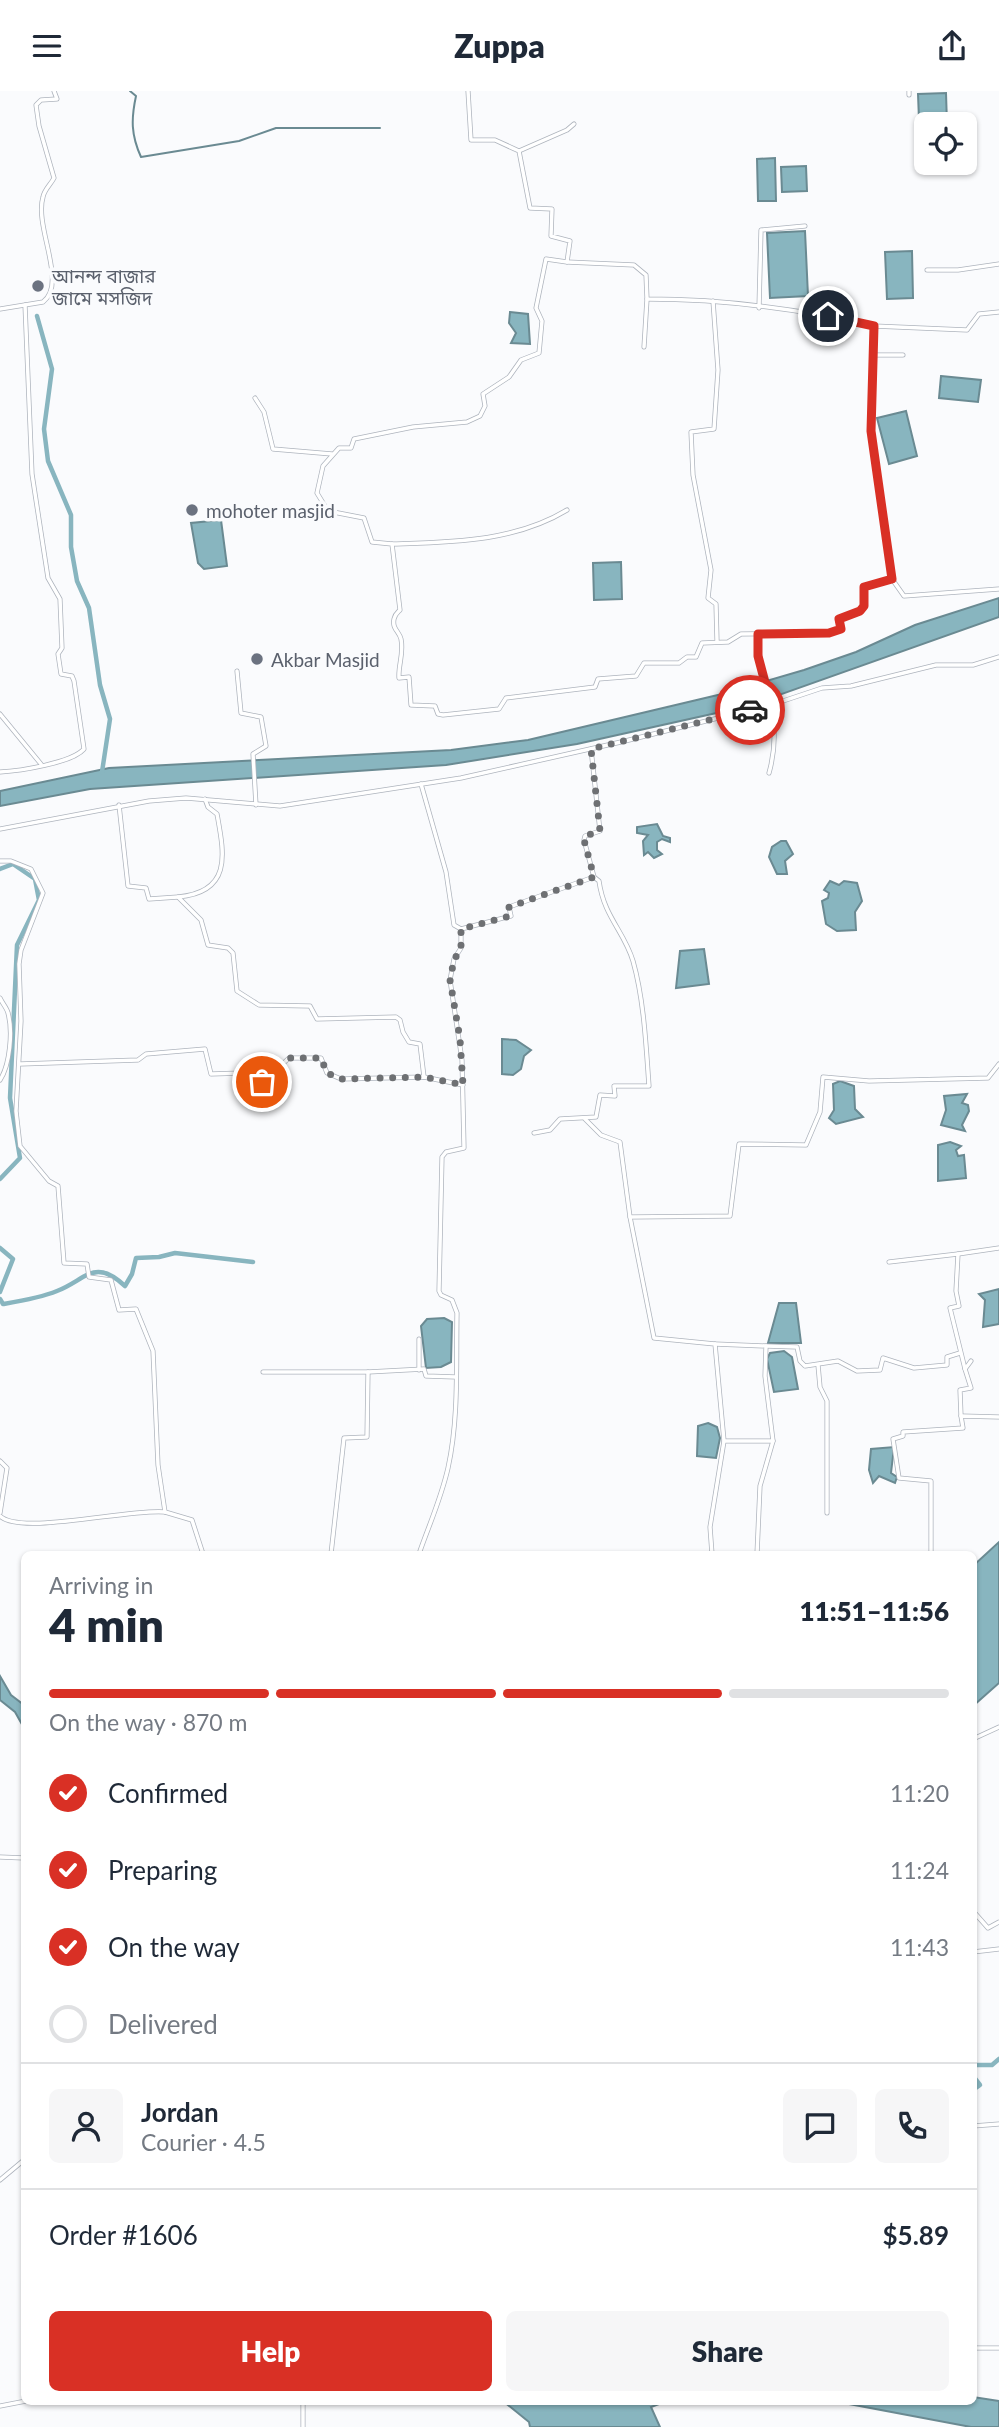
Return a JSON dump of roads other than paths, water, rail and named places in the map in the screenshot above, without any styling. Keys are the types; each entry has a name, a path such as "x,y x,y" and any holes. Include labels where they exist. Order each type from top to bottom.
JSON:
{"street":[{"path":"0,309 43,302 52,291 53,272 40,218 43,195 54,178 39,126 36,105 41,100 57,99 54,91"},
{"path":"468,91 471,140 495,140 519,151 567,130 574,124"},
{"path":"519,151 530,208 552,209 551,236 570,241 567,262"},
{"path":"759,308 761,230 805,226"},
{"path":"567,510 544,524 509,535 442,543 392,544 372,542 365,518 328,511 317,493 320,476 332,454 339,448 351,448 354,439 434,424 467,422 481,416 485,406 482,394 509,377 521,361 538,353 542,321 536,308 546,259 634,265 646,275 644,347"},
{"path":"927,270 958,270 999,264"},
{"path":"647,299 713,301 828,316 874,326 967,330 979,314 999,312"},
{"path":"713,301 718,370 714,429 691,432 693,475 712,570 708,598 716,604 717,641"},
{"path":"0,772 79,754 84,749 73,677 62,675 59,668 58,654 62,648 60,599 48,578 32,474 25,305"},
{"path":"874,326 871,431 892,579 904,596 999,589"},
{"path":"873,355 903,355"},
{"path":"255,398 257,406 264,412 273,449 332,454"},
{"path":"392,544 400,610 394,615 393,622 395,631 401,637 403,659 399,678 409,677 411,705 435,706 438,714 499,709 506,698 594,687 598,679 636,676 644,663 678,663 687,657 696,657 702,643 728,642 741,634 829,633 841,629 839,619 860,611 864,606 864,587 892,579"},
{"path":"758,634 776,736 769,773"},
{"path":"0,829 119,805 175,798 256,805 308,803 340,795 421,784 591,749 822,688 851,686 936,666 973,666 999,657"},
{"path":"237,671 240,713 262,719 266,748 253,754 256,805"},
{"path":"0,714 41,764"},
{"path":"534,1133 550,1130 560,1119 596,1117 600,1095 615,1096 614,1086 649,1086 645,1035 633,959 602,902 584,840 585,836 600,831 591,749"},
{"path":"421,784 446,871 455,928 461,929 510,916 509,907 594,877"},
{"path":"119,805 128,886 146,888 148,898 178,897 197,894 216,879 221,869 223,842 217,814 208,807 205,799"},
{"path":"0,861 11,861 31,869 43,893 21,950 20,1064 16,1111 20,1146 48,1181 58,1186 64,1263 88,1264 89,1277 111,1280 119,1310 136,1309 148,1334 153,1351 158,1465 165,1512"},
{"path":"178,897 201,920 208,945 229,948 233,953 237,991 248,1000 270,1007 310,1006 317,1019 396,1017 409,1041 420,1044 424,1077"},
{"path":"420,1551 432,1515 438,1508 448,1469 456,1377 457,1313 453,1300 439,1291 439,1241 443,1155 464,1148 460,1039 450,980 454,960 461,948 461,929"},
{"path":"0,998 8,1012 9,1031 6,1071 0,1080"},
{"path":"20,1064 138,1060 146,1054 205,1049 211,1074 242,1073 246,1085 264,1081 289,1058 323,1058 327,1073 341,1079 424,1077 463,1085"},
{"path":"630,1217 730,1216 739,1144 806,1145 820,1112 823,1077 869,1081 988,1078 999,1064"},
{"path":"585,1119 601,1135 620,1142 630,1217 654,1338 715,1344 797,1347 800,1361 805,1366 838,1361 857,1371 880,1370 883,1358 914,1369 947,1365 947,1357 960,1353"},
{"path":"889,1262 999,1248"},
{"path":"931,1551 931,1481 899,1478 893,1439 903,1436 903,1432 963,1428 960,1390 971,1388 950,1308 959,1306 956,1291 958,1254"},
{"path":"419,1339 419,1370"},
{"path":"712,1551 710,1527 724,1441 715,1344"},
{"path":"757,1551 760,1486 773,1441 765,1376 765,1346"},
{"path":"965,1369 971,1361"},
{"path":"818,1365 820,1387 827,1401 827,1513"},
{"path":"263,1372 368,1373 424,1369 426,1376 456,1377"},
{"path":"331,1551 344,1438 367,1437 368,1373"},
{"path":"961,1416 999,1417"},
{"path":"724,1441 773,1441"},
{"path":"0,1461 7,1468 0,1515 7,1521 30,1523 143,1510 165,1512 192,1520 202,1551"},
{"path":"977,1737 999,1727"},
{"path":"0,1857 21,1858"},
{"path":"977,1916 988,1928 999,1922"},
{"path":"977,1952 999,1949"},
{"path":"977,2126 999,2125"},
{"path":"0,2180 21,2162"},
{"path":"977,2348 999,2349"},
{"path":"0,2406 21,2402"},
{"path":"303,2405 303,2427"}],"water":[{"path":"946,93 947,112 919,112 918,94"},
{"path":"775,158 776,201 758,201 757,159"},
{"path":"806,166 807,191 782,192 781,167"},
{"path":"805,231 808,296 770,298 767,233"},
{"path":"912,251 913,298 887,299 885,252"},
{"path":"510,312 528,314 530,344 511,343 516,333 509,323"},
{"path":"941,376 981,380 978,402 939,398"},
{"path":"906,411 917,456 889,464 877,418"},
{"path":"221,520 227,566 204,569 198,563 191,523"},
{"path":"621,562 622,599 594,600 593,563"},
{"path":"999,598 999,617 748,706 577,744 446,765 90,789 0,806 0,791 109,768 451,750 528,740 722,694 804,670 856,652 915,625"},
{"path":"657,824 663,836 670,838 670,842 662,839 657,842 657,850 662,854 654,858 648,852 644,855 643,841 648,835 637,833 637,827"},
{"path":"786,841 793,854 785,861 787,874 777,874 769,857 772,847"},
{"path":"830,881 839,885 844,881 857,883 862,901 855,912 856,930 837,931 826,924 822,901 828,898 829,893 824,890"},
{"path":"704,949 709,984 676,988 680,951"},
{"path":"502,1039 516,1040 531,1050 524,1056 521,1069 513,1075 502,1074"},
{"path":"840,1081 854,1086 855,1109 863,1117 836,1124 829,1118 834,1110 833,1084"},
{"path":"967,1094 962,1103 968,1105 969,1111 962,1125 965,1131 941,1125 946,1110 944,1096"},
{"path":"950,1142 961,1146 956,1150 958,1156 964,1155 966,1178 938,1181 938,1145"},
{"path":"999,1289 999,1324 983,1327 985,1300 979,1294"},
{"path":"779,1303 796,1303 801,1343 768,1343"},
{"path":"444,1318 452,1322 451,1362 441,1367 426,1368 421,1326 427,1319"},
{"path":"784,1351 792,1357 798,1389 774,1392 767,1359 770,1353"},
{"path":"708,1423 717,1427 720,1438 716,1458 697,1456 698,1426"},
{"path":"894,1447 891,1473 897,1477 895,1483 879,1476 873,1483 869,1470 871,1449"},
{"path":"999,1542 999,1683 977,1702 977,1562"},
{"path":"0,1676 11,1695 21,1703 21,1723 15,1712 0,1700"},
{"path":"977,2398 999,2401 999,2427 971,2427 854,2405 977,2405"},
{"path":"508,2405 656,2405 651,2407 660,2427 530,2427 529,2422"}],"waterway":[{"path":"130,91 136,96 133,127 141,157 239,141 276,128 380,128"},
{"path":"37,316 52,369 44,429 48,461 71,515 71,547 77,581 89,608 100,685 110,719 102,772"},
{"path":"0,869 13,864 35,879 39,900 17,945 10,1098 20,1158 0,1179"},
{"path":"0,1248 13,1259 0,1292"},
{"path":"0,1299 3,1304 44,1296 90,1273 98,1272 114,1277 125,1286 132,1274 136,1258 175,1253 253,1262"},
{"path":"977,2065 992,2065 999,2059"},
{"path":"977,2081 980,2085 977,2087"}],"place":[{"name":"আনন্দ বাজার জামে মসজিদ","path":"38,286"},
{"name":"mohoter masjid","path":"192,510"},
{"name":"Akbar Masjid","path":"257,659"}]}
